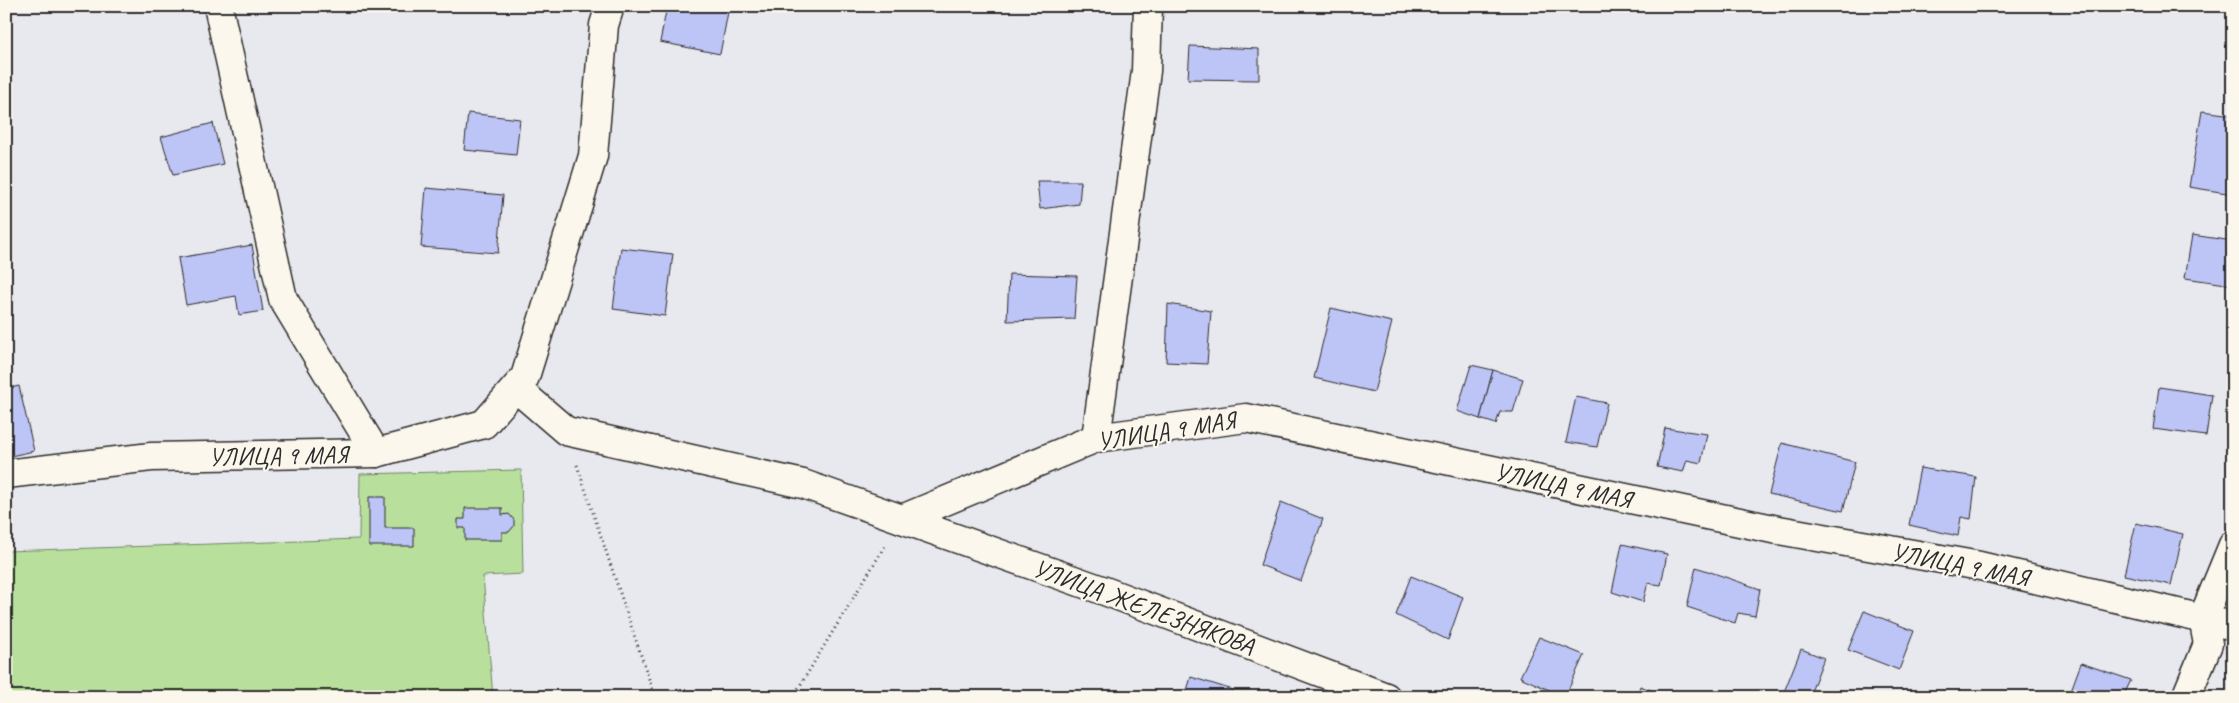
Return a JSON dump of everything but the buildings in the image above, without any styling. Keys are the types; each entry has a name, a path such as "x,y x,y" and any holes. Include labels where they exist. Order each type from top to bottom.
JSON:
{"street":[{"path":"218,6 283,299 376,453"},
{"path":"566,431 521,382 593,156 604,25 610,6"},
{"path":"1096,438 1146,71 1148,6"},
{"name":"УЛИЦА 9 МАЯ","path":"6,474 151,457 376,453 484,424 521,382"},
{"name":"УЛИЦА 9 МАЯ","path":"902,519 1096,438 1246,418 1773,529 1980,566 2233,626"},
{"name":"УЛИЦА ЖЕЛЕЗНЯКОВА","path":"566,431 803,484 1102,590 1386,697"},
{"path":"2186,697 2208,644 2203,618 2233,544"}],"path":[{"path":"566,431 655,697"},
{"path":"793,697 902,519"}],"green space":[{"path":"521,470 523,574 483,576 493,697 6,697 6,551 359,539 360,474"}]}
